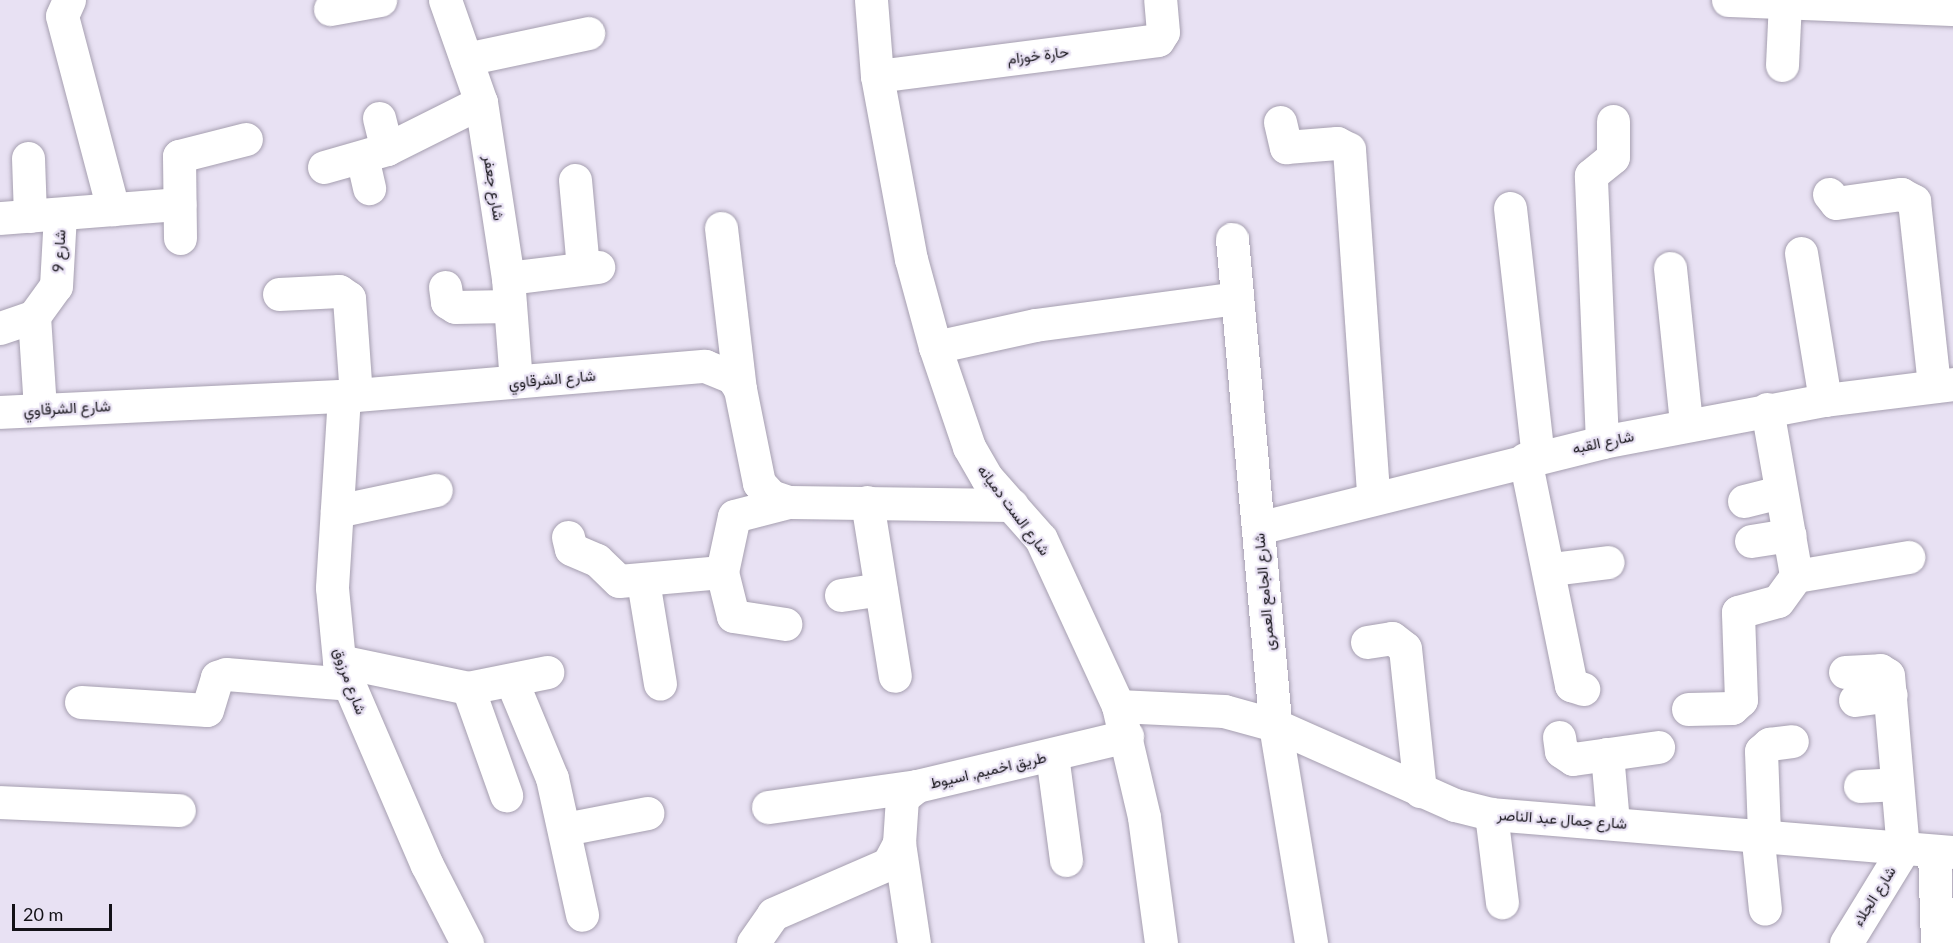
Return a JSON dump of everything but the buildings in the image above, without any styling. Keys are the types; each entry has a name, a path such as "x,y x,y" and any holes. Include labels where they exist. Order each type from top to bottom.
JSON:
{"street":[{"path":"69,0 62,15 113,209"},
{"path":"330,9 380,0"},
{"name":"شارع جعفر","path":"445,0 481,102 509,292 516,381"},
{"name":"شارع الست دميانه","path":"871,0 877,76 911,260 935,348 969,447 987,478 1041,539 1063,579 1123,721 1161,943"},
{"name":"حارة خوزام","path":"877,76 1158,40 1163,32 1160,0"},
{"path":"1728,0 1953,9"},
{"path":"1782,65 1785,2"},
{"path":"466,59 588,33"},
{"path":"324,167 376,141 481,102"},
{"path":"1280,122 1286,147 1337,143 1349,149 1373,496"},
{"path":"1602,442 1591,175 1613,157 1613,122"},
{"path":"180,238 179,156 246,138"},
{"path":"369,188 376,141"},
{"name":"شارع 9","path":"28,158 30,216 56,286 34,316"},
{"path":"445,287 447,302 455,307 591,268 575,180"},
{"path":"1829,194 1836,203 1901,194 1914,201 1944,385"},
{"path":"30,216 179,204"},
{"path":"1510,208 1532,457 1571,685 1583,689"},
{"path":"721,228 740,389 759,483 771,496 788,502"},
{"name":"شارع الجامع العمرى","path":"1232,239 1275,725 1311,943"},
{"path":"1801,253 1825,400"},
{"path":"1670,268 1686,424"},
{"name":"شارع مرزوق","path":"279,294 339,291 349,298 350,396 337,511 332,625 344,672 427,865 467,943"},
{"path":"935,348 1035,325 1237,298"},
{"path":"0,328 34,316 40,409"},
{"name":"شارع الشرقاوي","path":"0,412 350,396 705,366 720,369 740,389"},
{"name":"شارع القبه","path":"1258,528 1373,496 1532,457 1686,424 1825,400 1944,385"},
{"path":"1688,710 1738,704 1742,694 1735,615 1778,601 1796,576 1767,409"},
{"path":"337,511 436,490"},
{"path":"1744,501 1781,492"},
{"path":"785,624 733,616 722,572 726,532 734,516 788,502 1012,505"},
{"path":"867,502 895,676"},
{"path":"1751,541 1790,534"},
{"path":"568,537 572,549 597,560 619,581 643,582 722,572"},
{"path":"1796,576 1908,557"},
{"path":"1551,569 1608,562"},
{"path":"643,582 660,684"},
{"path":"841,595 881,589"},
{"path":"1367,642 1392,638 1405,648 1420,791"},
{"path":"81,702 207,710 217,677 226,674 344,672 468,688 512,682 547,672"},
{"path":"1850,686 1884,672 1891,695 1897,784 1930,852 1937,943"},
{"path":"512,682 535,729 565,829 582,915"},
{"path":"468,688 506,795"},
{"name":"شارع جمال عبد الناصر","path":"1123,721 1192,707 1275,725 1420,791 1491,814 1760,832 1930,852"},
{"name":"طريق اخميم, اسيوط","path":"914,943 899,843 902,798 917,786 1052,755 1123,721"},
{"path":"1559,737 1566,758 1658,747"},
{"path":"1765,909 1760,832 1761,751 1769,744 1792,741"},
{"path":"1607,754 1613,823"},
{"path":"1052,755 1066,860"},
{"path":"1860,786 1897,784"},
{"path":"768,807 917,786"},
{"path":"0,802 179,810"},
{"path":"565,829 647,813"},
{"path":"1491,814 1502,902"},
{"path":"753,943 773,914 876,873 899,843"},
{"name":"شارع الجلاء","path":"1846,943 1930,852"}]}
